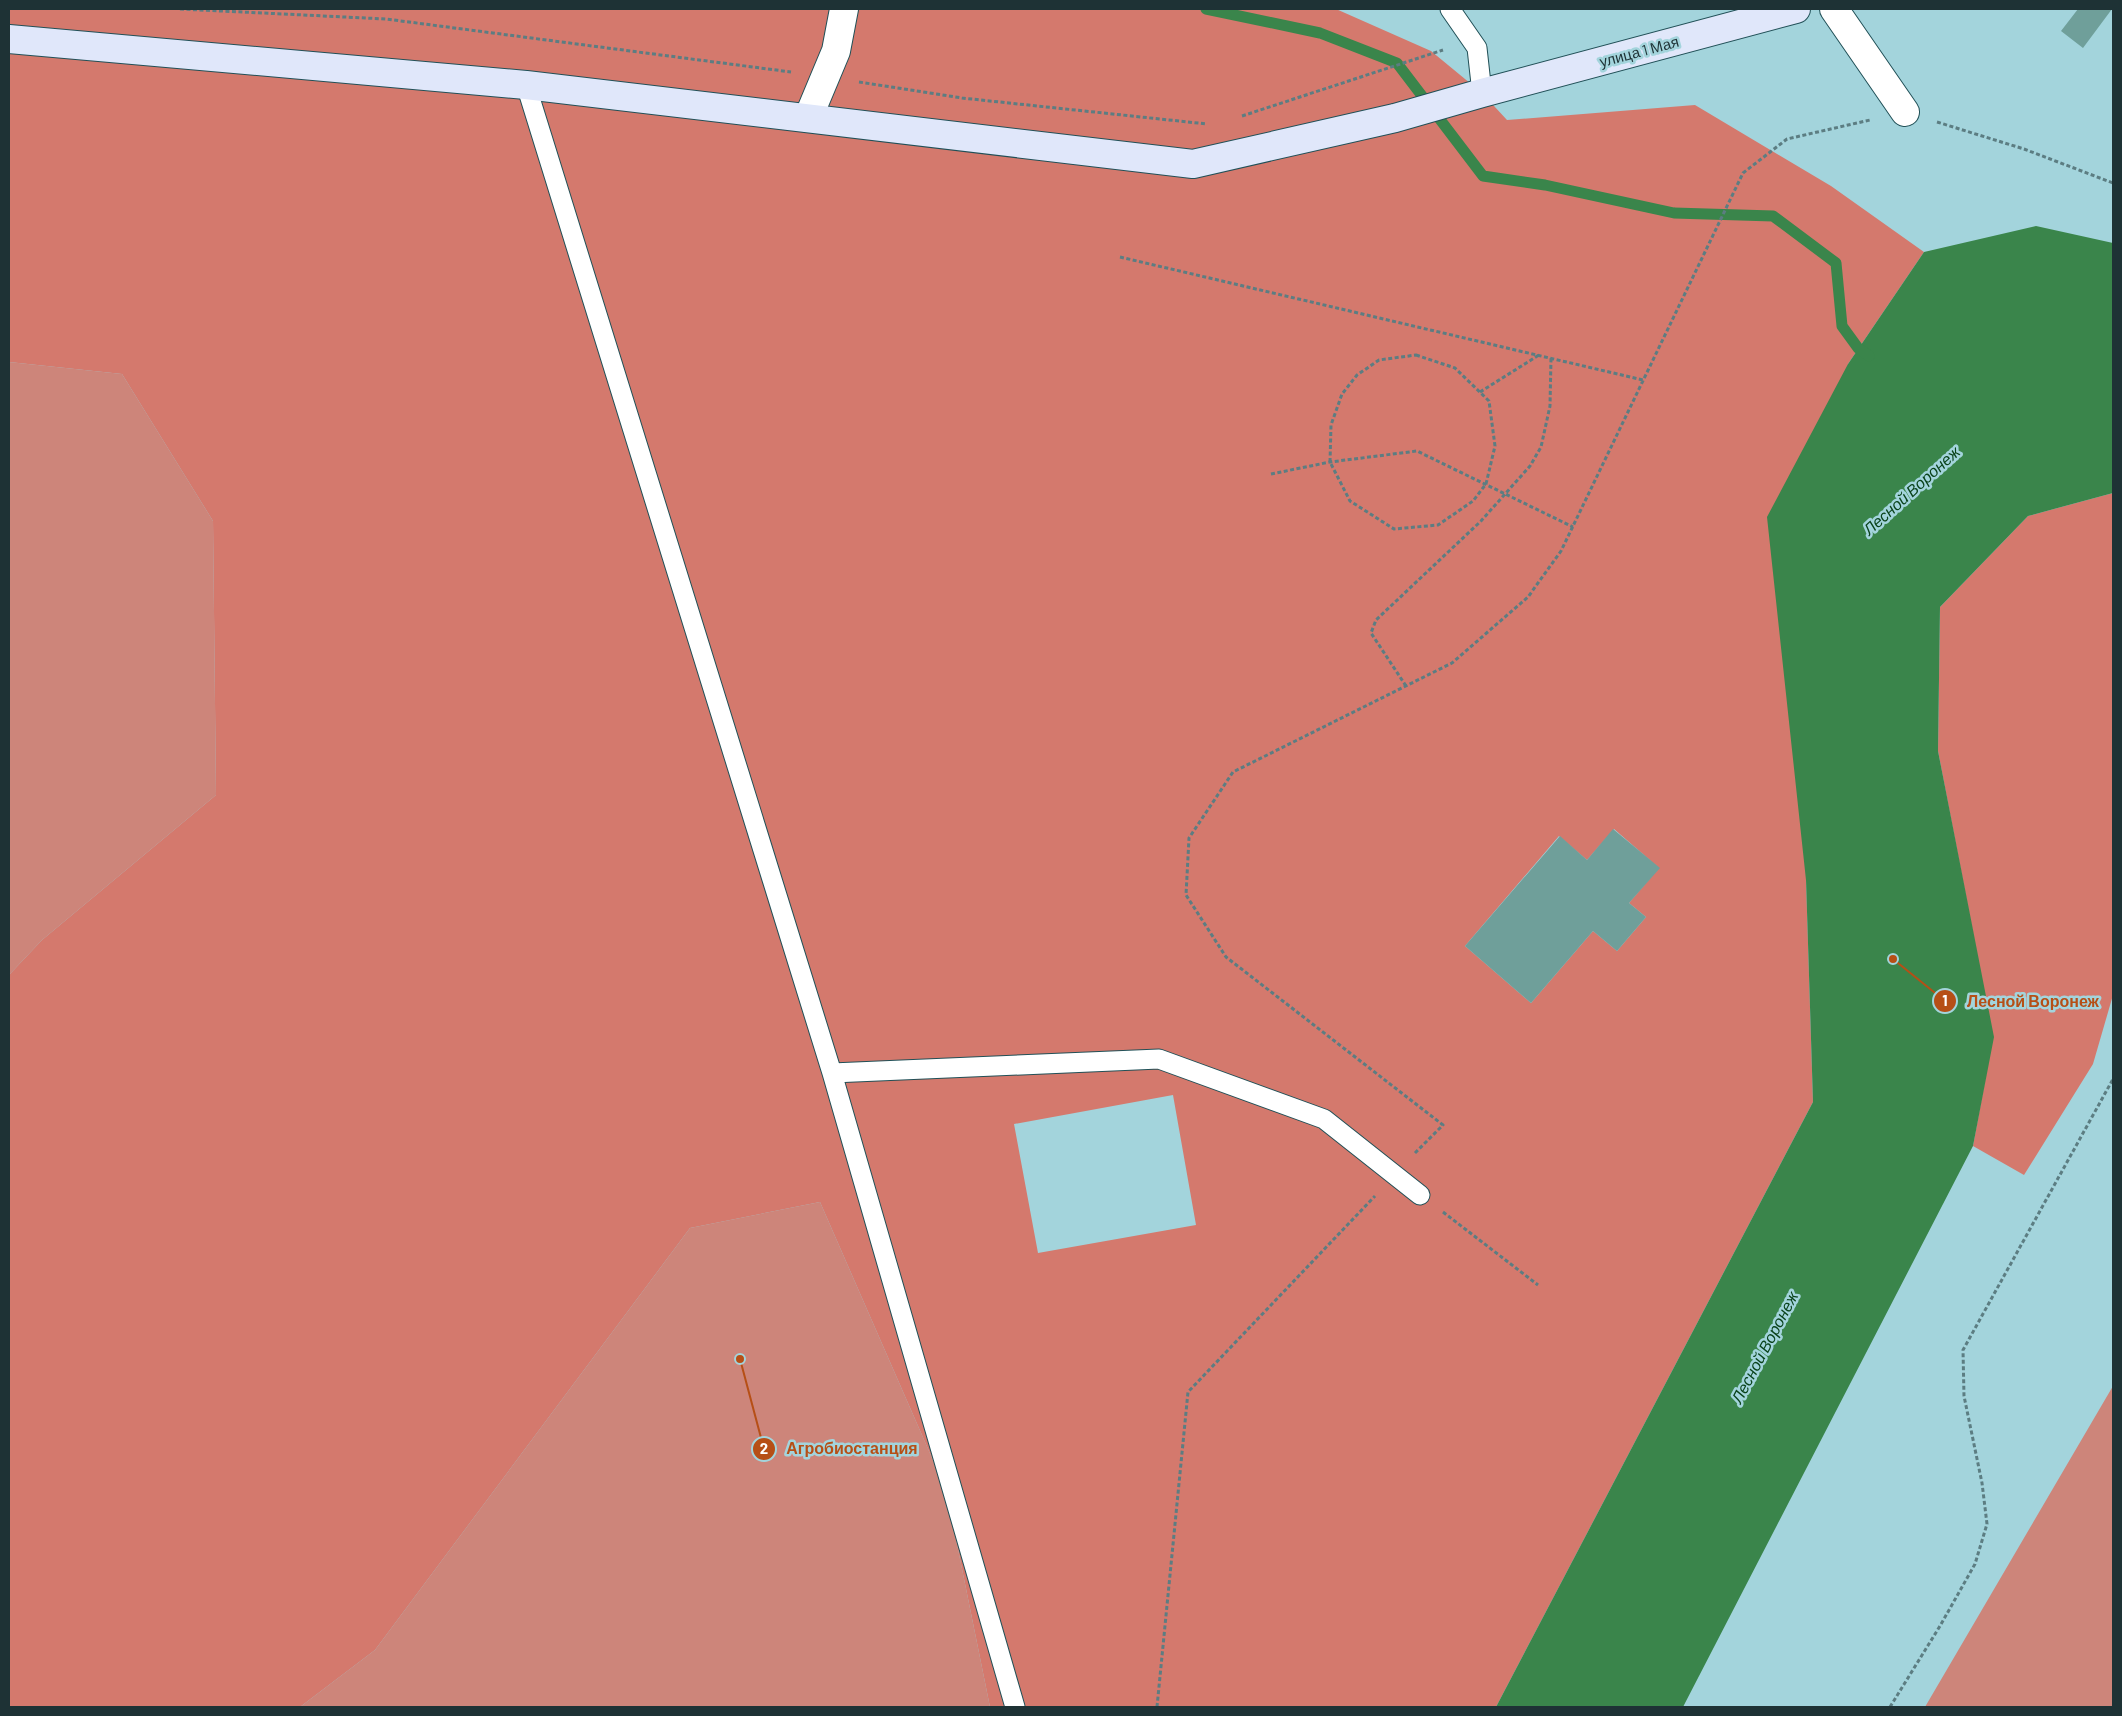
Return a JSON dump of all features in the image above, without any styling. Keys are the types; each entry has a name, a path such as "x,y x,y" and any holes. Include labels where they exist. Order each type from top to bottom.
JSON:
{"street":[{"path":"808,118 836,51 844,9"},
{"name":"улица 1 Мая","path":"9,39 526,85 1193,164 1394,118 1796,9"},
{"path":"1834,9 1905,112"}],"lane":[{"path":"1450,9 1478,48 1482,93"},
{"path":"526,85 832,1073 1015,1707"},
{"path":"832,1073 1159,1059 1324,1119 1420,1195"}],"path":[{"path":"1157,1707 1188,1392 1443,1125 1226,957 1186,895 1189,838 1234,772 1452,663 1528,597 1561,551 1743,173"},
{"path":"1120,256 1643,380"},
{"path":"1416,355 1455,368 1480,392 1489,400 1495,446 1486,484 1473,500 1438,526 1394,529 1350,501 1330,462 1331,425 1342,394 1357,375 1379,360 1416,355"},
{"path":"1480,392 1539,355"},
{"path":"1406,686 1371,633 1376,620 1481,521 1530,466 1542,447 1550,406 1551,358"},
{"path":"1270,474 1330,462 1417,451 1572,527"},
{"path":"1890,1707 1940,1626 1975,1564 1987,1524 1982,1483 1964,1396 1963,1350 2113,1080"},
{"path":"1420,1195 1538,1285"}],"shaded area":[{"path":"9,9 1336,9 1431,51 1482,93 1507,120 1695,105 1831,186 1924,252 1848,364 1806,880 1813,1102 1496,1707 990,1707 946,1490 820,1202 690,1228 375,1650 300,1707 9,1707 9,975 42,940 216,795 213,521 122,374 9,362","holes":["1614,829 1659,868 1629,903 1646,917 1617,951 1593,931 1531,1003 1465,946 1559,836 1587,860","1173,1095 1196,1225 1038,1253 1014,1124"]},
{"path":"9,362 122,374 213,521 216,795 42,940 9,975"},
{"path":"2113,493 2113,995 2093,1064 2024,1175 1973,1146 1993,1037 1938,751 1940,607 2028,516"},
{"path":"820,1202 946,1490 990,1707 300,1707 375,1650 690,1228"},
{"path":"2113,1386 2113,1707 1925,1707"}],"water":[{"name":"Лесной Воронеж","path":"2036,226 2113,243 2113,493 2028,516 1940,607 1938,751 1994,1037 1973,1146 1683,1707 1496,1707 1813,1102 1806,880 1767,517 1848,364 1924,252"}],"building":[{"path":"2078,9 2112,9 2083,48 2061,31"},
{"path":"1613,829 1660,868 1629,903 1646,917 1617,951 1593,931 1531,1003 1465,946 1560,836 1587,860"}],"waterway":[{"path":"1206,9 1320,33 1397,63 1483,176 1545,185 1674,213 1773,216 1836,263 1842,326 1858,348 1869,356"}],"place":[{"name":"Лесной Воронеж","path":"1893,959"},
{"name":"Агробиостанция","path":"740,1359"}]}
